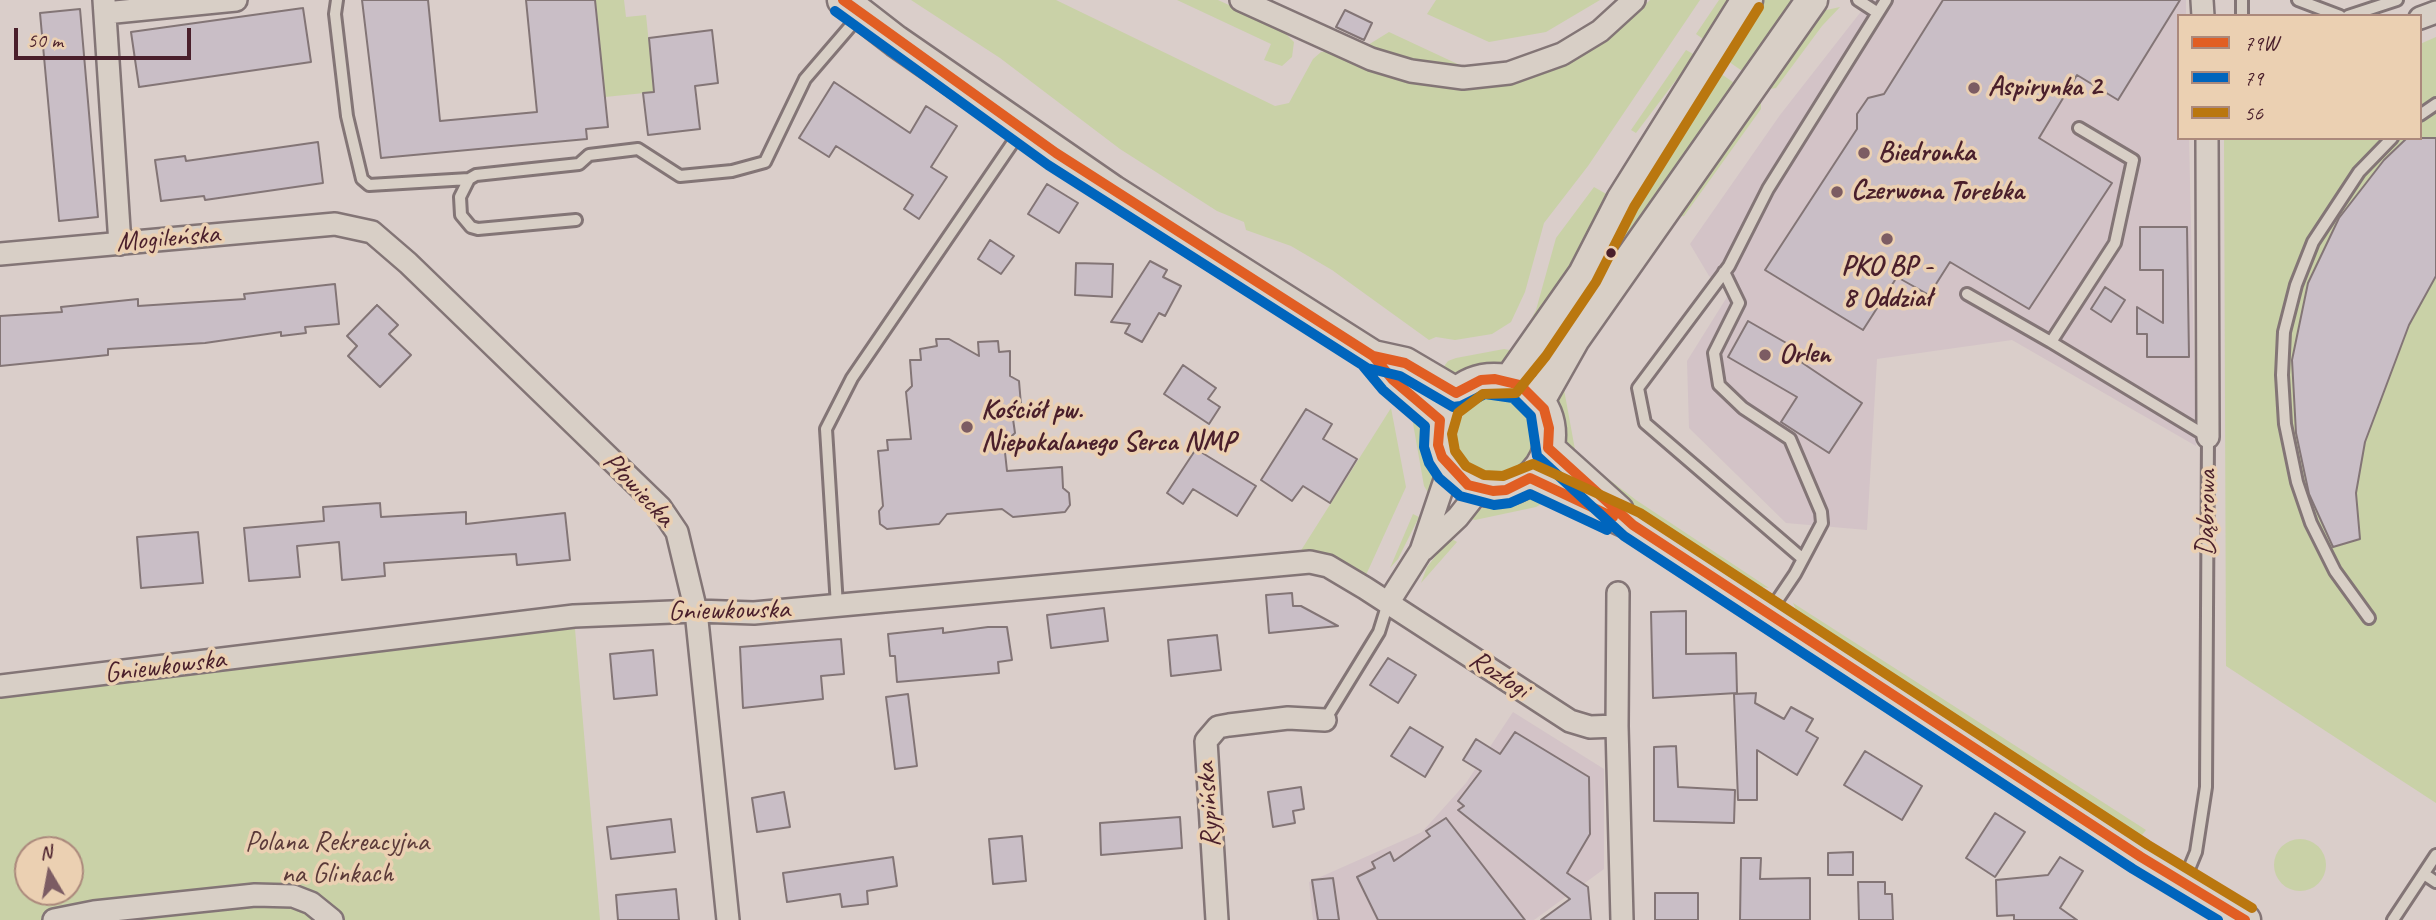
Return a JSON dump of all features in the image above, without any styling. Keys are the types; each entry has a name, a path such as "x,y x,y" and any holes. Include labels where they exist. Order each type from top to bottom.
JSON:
{"street":[{"path":"120,244 104,6 236,0"},
{"path":"1241,0 1371,59 1411,71 1463,78 1510,73 1562,54 1613,21 1634,0"},
{"path":"1509,381 1584,274 1622,200 1747,0"},
{"path":"1539,401 1574,339 1812,0"},
{"path":"852,7 1113,191 1373,356 1393,380 1440,420"},
{"name":"Dąbrowa","path":"2207,140 2208,437"},
{"name":"Mogileńska","path":"0,254 335,224"},
{"name":"Płowiecka","path":"335,224 372,232 408,263 660,507 677,532 696,611 728,920"},
{"path":"1373,356 1405,363 1456,393"},
{"path":"1481,380 1509,381 1520,385 1539,401 1548,418 1548,448 1530,478 1506,490 1480,489 1468,485 1448,468 1438,445 1440,420 1446,405 1456,393 1481,380"},
{"path":"1548,448 1633,525"},
{"path":"1388,603 1421,551 1448,468"},
{"path":"1530,478 1633,525 2231,916"},
{"path":"1421,551 1458,517 1480,489"},
{"name":"Gniewkowska","path":"0,686 574,616 696,611 754,613 1299,562 1328,566 1388,603"},
{"path":"1618,593 1617,726 1622,920"},
{"name":"Rozłogi","path":"1388,603 1570,721 1590,727 1617,726"},
{"name":"Rypińska","path":"1217,920 1206,741 1218,727 1229,725 1288,718 1325,720"},
{"path":"54,920 94,912 255,895 293,896 311,903 332,920"}],"lane":[{"path":"337,0 335,14 347,116 362,179 369,185 468,179 476,175 579,164 589,155 638,149 680,176 732,171 765,162 805,79 852,7"},
{"path":"1858,0 1878,13"},
{"path":"1803,559 1645,423 1638,388 1724,272 1768,189 1886,0"},
{"path":"2298,0 2335,14"},
{"path":"2354,14 2397,0"},
{"path":"2051,342 2115,243 2133,160 2079,128"},
{"path":"837,606 826,429 852,378 1022,129"},
{"path":"2369,618 2335,571 2311,523 2297,482 2285,424 2281,375 2284,332 2296,285 2313,242 2353,181 2390,140"},
{"path":"468,179 460,197 459,207 461,215 471,228 576,220"},
{"path":"1724,272 1740,303 1714,354 1719,385 1743,408 1790,439 1821,512 1822,523 1769,612"},
{"path":"1967,294 2208,437"},
{"name":"Dąbrowa","path":"2183,883 2196,852 2206,786 2208,437"},
{"name":"Rypińska","path":"1325,720 1379,632 1388,603"},
{"path":"2393,920 2436,855"},
{"path":"2424,874 2436,882"}],"shaded area":[{"path":"1870,0 2186,0 2186,14 2177,14 2177,140 2189,140 2196,446 2012,340 1877,359 1867,530 1786,523 1689,428 1687,361 1732,289 1709,276 1690,244 1780,115"},
{"path":"1513,712 1604,769 1604,869 1534,920 1313,920 1309,882 1422,832 1466,783"}],"green space":[{"path":"595,0 624,0 626,17 646,15 654,92 605,97"},
{"path":"911,0 1056,0 1275,106 1289,103 1313,59 1321,52 1330,52 1412,84 1482,88 1542,74 1594,48 1617,32 1650,0 1700,0 1588,166 1544,223 1525,292 1511,322 1492,334 1455,340 1436,337 1429,340 1332,270 1291,246 1246,230 1244,222 1217,211 1120,149 1000,58"},
{"path":"1177,0 1218,0 1281,29 1294,42 1292,57 1282,66 1264,60 1271,44"},
{"path":"1436,0 1600,0 1546,32 1489,42 1427,14"},
{"path":"1719,0 1737,0 1710,44 1696,34"},
{"path":"1759,0 1798,0 1748,75 1722,57"},
{"path":"1840,7 1822,26 1776,88 1770,89 1822,11"},
{"path":"1389,32 1464,67 1411,61 1368,45"},
{"path":"2436,37 2436,803 2226,666 2224,140 2422,140 2422,43"},
{"path":"1686,50 1695,55 1636,133 1631,130"},
{"path":"1714,69 1740,87 1557,349 1549,344"},
{"path":"1761,102 1761,109 1684,216 1678,217 1703,174"},
{"path":"1594,187 1608,195 1603,214 1534,334 1526,329 1536,310 1556,238"},
{"path":"1504,349 1515,351 1504,366 1456,375 1439,373 1448,361 1456,358"},
{"path":"1563,384 1576,455 1564,446 1562,439 1556,401"},
{"path":"1495,398 1509,401 1522,409 1530,422 1533,436 1530,450 1522,463 1509,471 1495,474 1481,471 1468,463 1460,450 1457,436 1460,422 1468,409 1481,401"},
{"path":"1391,408 1406,487 1366,575 1326,554 1300,552"},
{"path":"1411,412 1424,424 1427,433 1433,473 1429,494 1424,486"},
{"path":"1598,471 1636,500 1769,588 1754,586 1655,522 1594,477"},
{"path":"1531,496 1550,499 1536,507 1475,520 1467,518 1490,503"},
{"path":"1413,514 1419,517 1398,559 1390,568"},
{"path":"1450,538 1457,542 1421,583 1427,567"},
{"path":"1793,603 2146,830 2141,836 1938,706 1799,616"},
{"name":"Polana Rekreacyjna na Glinkach","path":"575,629 600,920 0,920 0,686 295,651"},
{"path":"2300,839 2319,846 2326,865 2319,884 2300,891 2281,884 2274,865 2281,846"}],"building":[{"path":"362,0 428,0 440,121 537,112 526,0 595,0 608,127 586,129 587,139 381,158"},
{"path":"1943,0 2180,0 2118,100 2077,75 2039,138 2112,183 2029,309 1950,262 1929,295 1897,277 1863,330 1765,270 1857,129 1857,114 1868,98 1884,94"},
{"path":"303,8 311,62 139,87 131,32"},
{"path":"80,9 98,217 59,221 40,13"},
{"path":"1345,10 1372,23 1364,40 1336,27"},
{"path":"712,30 718,83 695,86 700,129 648,135 643,93 654,92 649,38"},
{"path":"834,82 910,133 926,106 957,126 931,167 947,177 919,219 904,209 913,195 836,146 829,157 799,138"},
{"path":"2436,138 2436,276 2409,325 2365,442 2356,493 2360,539 2333,547 2309,494 2296,433 2292,360 2308,283 2339,218 2384,160 2405,140"},
{"path":"318,142 323,183 205,200 204,196 161,201 155,160 185,156 186,161"},
{"path":"1047,184 1078,203 1059,233 1028,214"},
{"path":"2140,227 2187,227 2189,357 2147,357 2147,334 2137,334 2137,307 2163,323 2163,270 2140,270"},
{"path":"990,240 1014,256 1001,274 978,259"},
{"path":"1150,261 1167,270 1163,277 1181,286 1165,316 1159,313 1142,342 1125,333 1130,324 1111,322"},
{"path":"1076,263 1113,264 1112,297 1075,295"},
{"path":"335,284 339,324 305,327 306,333 281,336 281,332 205,343 108,349 108,355 0,366 0,316 62,312 61,307 138,299 138,306 245,299 244,294"},
{"path":"2105,287 2125,300 2111,322 2091,309"},
{"path":"377,305 398,325 389,334 411,355 380,387 348,356 357,346 347,336"},
{"path":"1748,321 1802,352 1798,360 1862,403 1829,453 1781,422 1797,397 1728,357"},
{"name":"Kościół pw. Niepokalanego Serca NMP","path":"936,339 949,339 979,356 978,342 998,341 999,352 1010,351 1010,376 1019,381 1021,405 1012,412 1015,433 1004,443 1007,471 1062,467 1063,488 1069,493 1070,505 1065,512 1013,517 1002,509 947,514 939,524 887,529 880,524 879,511 883,506 878,451 888,450 887,440 911,439 906,392 912,386 910,360 921,360 920,349 937,346"},
{"path":"1183,365 1216,388 1208,399 1220,407 1209,424 1164,394"},
{"path":"1306,409 1332,424 1323,439 1357,459 1330,503 1303,486 1292,501 1261,480"},
{"path":"1196,449 1256,486 1237,516 1193,489 1183,504 1167,493"},
{"path":"380,503 381,517 466,512 466,524 565,513 570,560 517,565 516,554 384,563 385,576 342,580 339,542 297,546 300,577 249,581 244,528 324,521 323,507"},
{"path":"198,532 203,583 141,588 137,537"},
{"path":"1292,593 1293,606 1301,606 1338,626 1269,633 1266,595"},
{"path":"1104,608 1108,641 1051,648 1047,615"},
{"path":"1686,611 1686,654 1736,653 1737,693 1653,698 1651,612"},
{"path":"1007,627 1012,660 998,662 999,673 897,682 895,656 890,656 888,634 943,628 943,633"},
{"path":"1217,635 1221,670 1171,676 1168,640"},
{"path":"841,639 844,674 821,676 823,699 743,708 740,647"},
{"path":"653,650 657,695 614,699 610,654"},
{"path":"1388,658 1416,675 1398,703 1370,685"},
{"path":"1756,693 1755,703 1784,719 1791,707 1813,719 1806,731 1818,738 1797,775 1757,750 1757,800 1738,800 1734,694"},
{"path":"908,694 917,766 895,769 886,697"},
{"path":"1410,727 1443,747 1425,777 1391,756"},
{"path":"1515,732 1589,777 1590,834 1567,873 1588,887 1591,920 1541,920 1570,899 1458,810 1464,806 1458,801 1481,771 1463,760 1476,739 1500,754"},
{"path":"1676,746 1678,787 1735,790 1734,823 1654,821 1654,747"},
{"path":"1865,751 1922,786 1902,820 1844,785"},
{"path":"1301,787 1304,809 1293,811 1295,823 1273,827 1268,792"},
{"path":"784,792 790,827 757,832 752,798"},
{"path":"1995,813 2025,832 1995,877 1966,858"},
{"path":"1180,817 1182,848 1101,855 1100,823"},
{"path":"1446,818 1525,920 1378,920 1357,877 1375,868 1372,862 1390,852 1394,861 1430,836 1426,831"},
{"path":"671,819 675,852 611,859 607,827"},
{"path":"1022,836 1026,881 993,884 989,839"},
{"path":"1853,852 1853,875 1828,875 1828,853"},
{"path":"893,857 897,886 867,891 868,904 842,907 840,894 787,902 783,873"},
{"path":"2060,857 2083,871 2060,908 2077,920 2014,920 2014,915 1997,916 1996,880 2048,875"},
{"path":"1741,858 1761,858 1760,879 1810,878 1810,920 1740,920"},
{"path":"1333,878 1339,920 1318,920 1312,880"},
{"path":"1858,882 1885,882 1885,894 1892,894 1893,920 1859,920"},
{"path":"676,889 679,920 618,920 616,895"},
{"path":"1655,893 1698,893 1698,920 1655,920"}],"transit line":[{"name":"79W","path":"843,0 1056,153 1373,356 1405,363 1456,393 1481,380 1495,379 1520,385 1544,409 1549,428 1548,448 1633,525 2141,857 2245,920"},
{"name":"56","path":"1759,7 1634,207 1596,282 1546,356 1516,393 1483,394 1458,413 1452,434 1455,451 1466,466 1484,475 1503,476 1533,464 1640,513 2148,845 2252,908"},
{"name":"79","path":"835,11 1048,165 1367,368 1400,376 1453,407 1485,394 1513,398 1531,416 1537,456 1624,536 2133,869 2218,920"},
{"name":"79W","path":"1374,357 1393,380 1440,420 1438,445 1442,457 1468,485 1493,491 1506,490 1530,478 1613,517"},
{"name":"79","path":"1363,366 1383,390 1425,426 1424,447 1429,463 1439,478 1460,496 1494,505 1510,503 1530,494 1607,530"}],"place":[{"name":"Aspirynka 2","path":"1974,88"},
{"name":"Biedronka","path":"1864,153"},
{"name":"Czerwona Torebka","path":"1837,192"},
{"name":"PKO BP - 8 Oddział","path":"1887,239"},
{"name":"Orlen","path":"1765,355"},
{"name":"Kościół pw. Niepokalanego Serca NMP","path":"967,427"}]}
